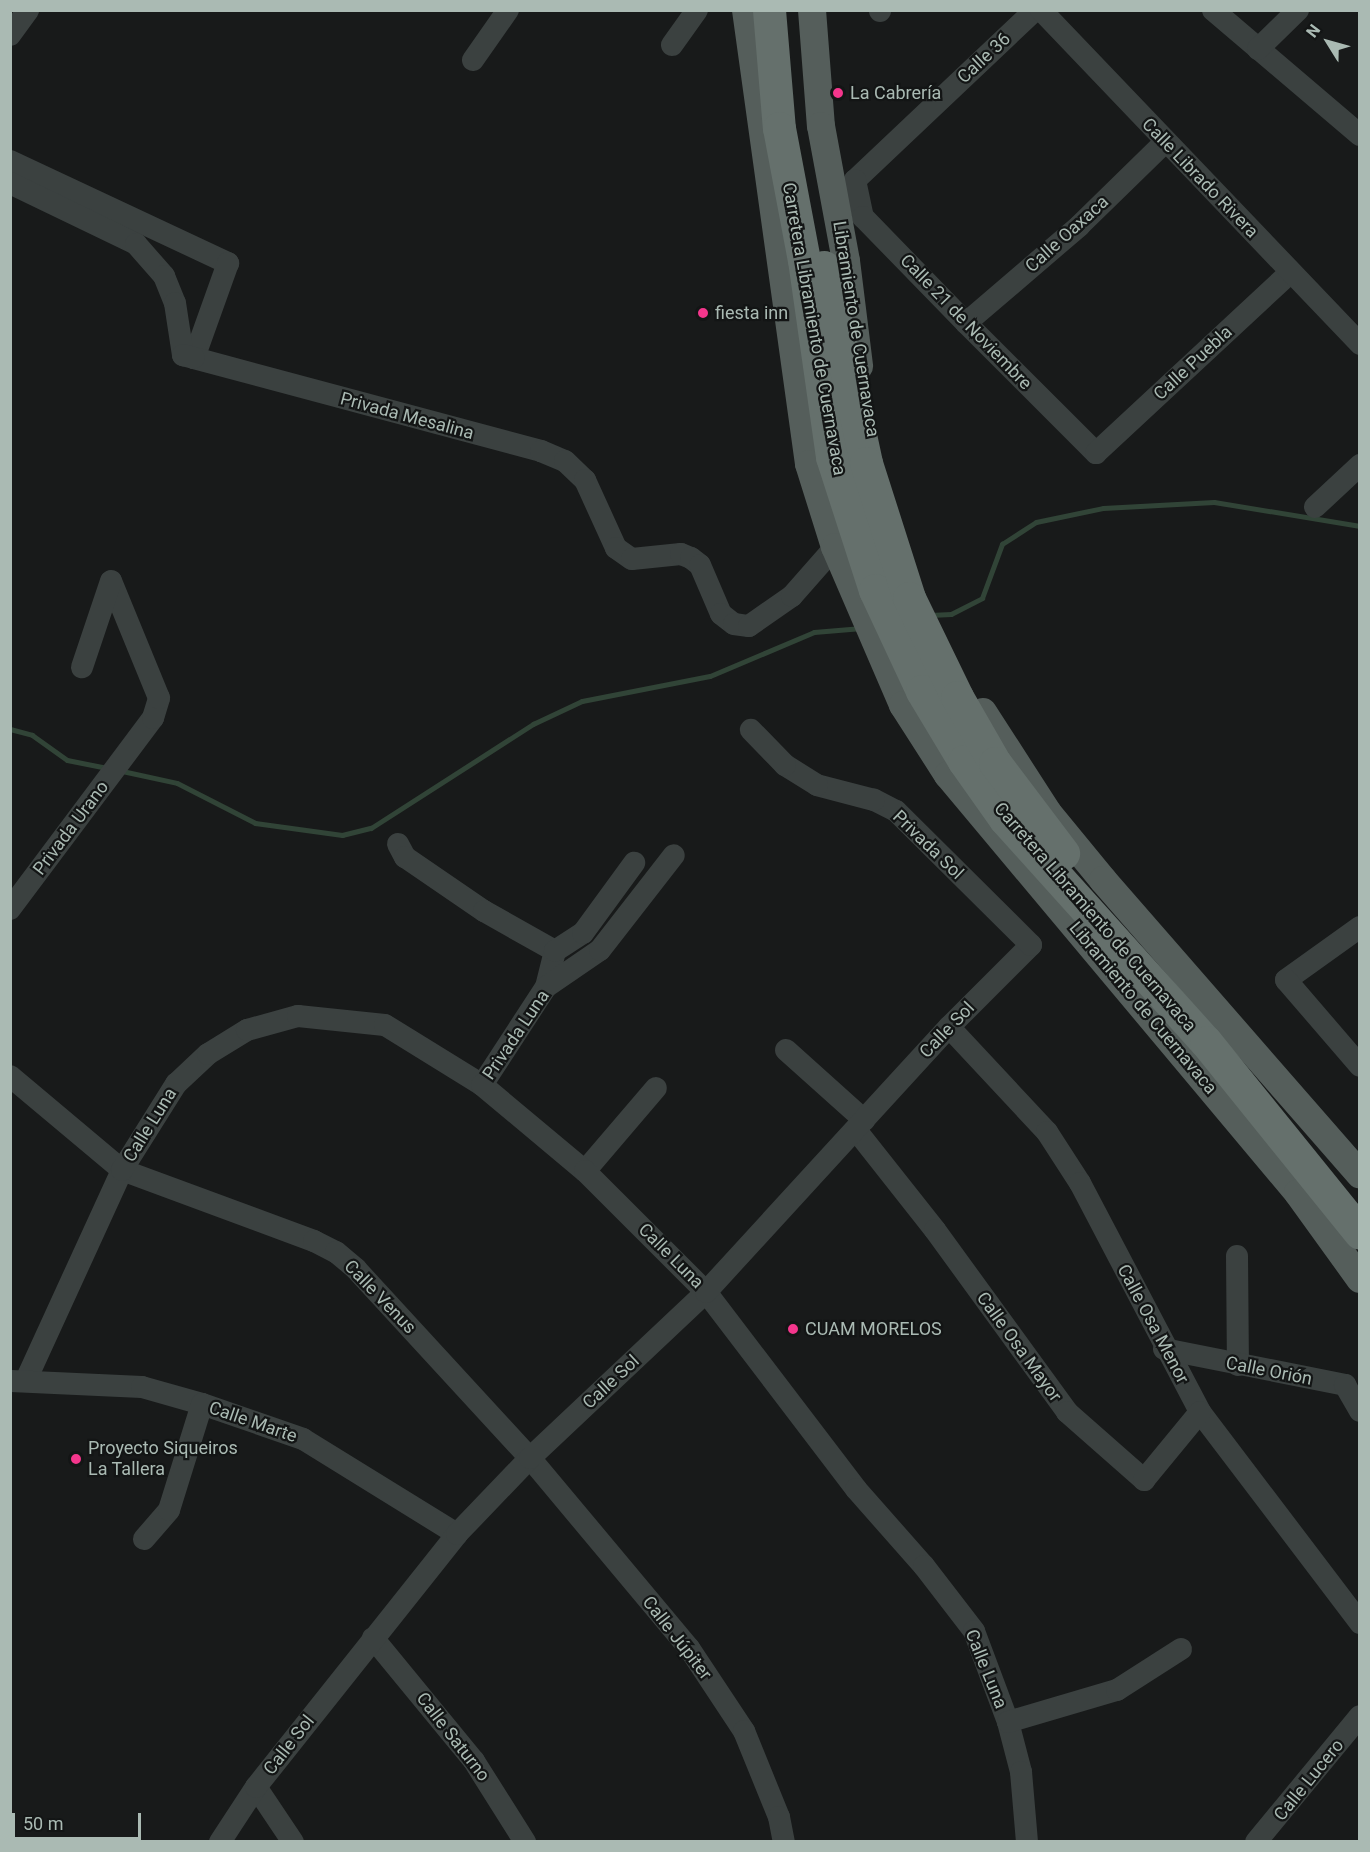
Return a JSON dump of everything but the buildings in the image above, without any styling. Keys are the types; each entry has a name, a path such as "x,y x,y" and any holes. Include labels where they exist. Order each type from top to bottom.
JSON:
{"highway":[{"name":"Carretera Libramiento de Cuernavaca","path":"769,10 779,128 804,260 832,457 865,593 907,636 1038,822 1359,1198"},
{"name":"Carretera Libramiento de Cuernavaca","path":"807,12 802,123 823,259 866,463 915,596 907,636 922,691 964,761 1005,819 1206,1042 1359,1233"}],"main road":[{"path":"746,10 809,464 835,547 865,593"},
{"path":"907,636 969,690 1048,813 1359,1175"},
{"name":"Libramiento de Cuernavaca","path":"907,636 903,705 948,775 1298,1193 1359,1279"}],"street":[{"path":"10,35 28,10"},
{"path":"472,60 508,10"},
{"path":"672,45 697,10"},
{"name":"Calle 36","path":"855,180 1035,10"},
{"name":"Calle Librado Rivera","path":"1041,10 1359,344"},
{"path":"1213,10 1359,135"},
{"path":"1258,49 1298,10"},
{"name":"Calle Oaxaca","path":"966,323 1079,226 1165,142"},
{"path":"10,161 228,263 194,358 183,355 175,303 164,276 136,244 10,183"},
{"name":"Calle 21 de Noviembre","path":"855,180 863,217 1096,453"},
{"name":"Calle Puebla","path":"1096,453 1290,273"},
{"name":"Privada Mesalina","path":"194,358 541,451 565,461 585,480 616,548 632,559 681,554 691,558 700,565 721,615 734,624 749,626 792,596 835,547"},
{"path":"1315,507 1359,465"},
{"name":"Privada Urano","path":"10,909 153,718 159,698 111,581 82,667"},
{"name":"Privada Sol","path":"752,730 785,765 817,785 874,800 896,811 1031,945"},
{"path":"399,844 405,857 458,893 555,951"},
{"name":"Privada Luna","path":"482,1085 546,987 600,950 674,855"},
{"path":"546,987 555,951 584,933 634,863"},
{"path":"1359,927 1286,980 1359,1066"},
{"name":"Calle Sol","path":"220,1842 256,1787 457,1534 530,1458 706,1292 948,1027 1031,945"},
{"name":"Calle Luna","path":"122,1170 176,1084 208,1054 247,1029 298,1016 385,1025 482,1085 585,1171 706,1292 856,1489 924,1566 974,1631 1008,1722 1022,1772 1027,1842"},
{"name":"Calle Osa Menor","path":"948,1027 1047,1132 1080,1183 1164,1349 1200,1412 1359,1623"},
{"path":"786,1050 860,1125"},
{"name":"Calle Venus","path":"10,1076 122,1170 336,1252 530,1458"},
{"path":"585,1171 656,1088"},
{"name":"Calle Osa Mayor","path":"860,1125 1067,1412 1144,1480 1200,1412"},
{"path":"18,1380 122,1170"},
{"path":"1237,1256 1238,1365"},
{"name":"Calle Orión","path":"1164,1349 1345,1385 1359,1411"},
{"name":"Calle Marte","path":"18,1380 142,1387 202,1404 303,1439 457,1534"},
{"path":"144,1539 169,1510 202,1404"},
{"name":"Calle Júpiter","path":"530,1458 689,1648 708,1676 744,1731 779,1817 784,1842"},
{"name":"Calle Saturno","path":"373,1638 474,1761 525,1842"},
{"path":"1008,1722 1117,1690 1181,1648"},
{"name":"Calle Lucero","path":"1266,1840 1359,1716"},
{"path":"256,1787 293,1842"}],"waterway":[{"path":"930,615 951,614 982,598 1002,544 1036,522 1103,508 1214,502 1360,526"},
{"path":"122,771 177,783 255,823 342,835 371,828 533,724 582,701 710,676 814,632 862,628"},
{"path":"10,729 32,735 67,760 107,768"}],"place":[{"name":"La Cabrería","path":"838,93"},
{"name":"fiesta inn","path":"703,313"},
{"name":"CUAM MORELOS","path":"793,1329"},
{"name":"Proyecto Siqueiros La Tallera","path":"76,1459"}]}
